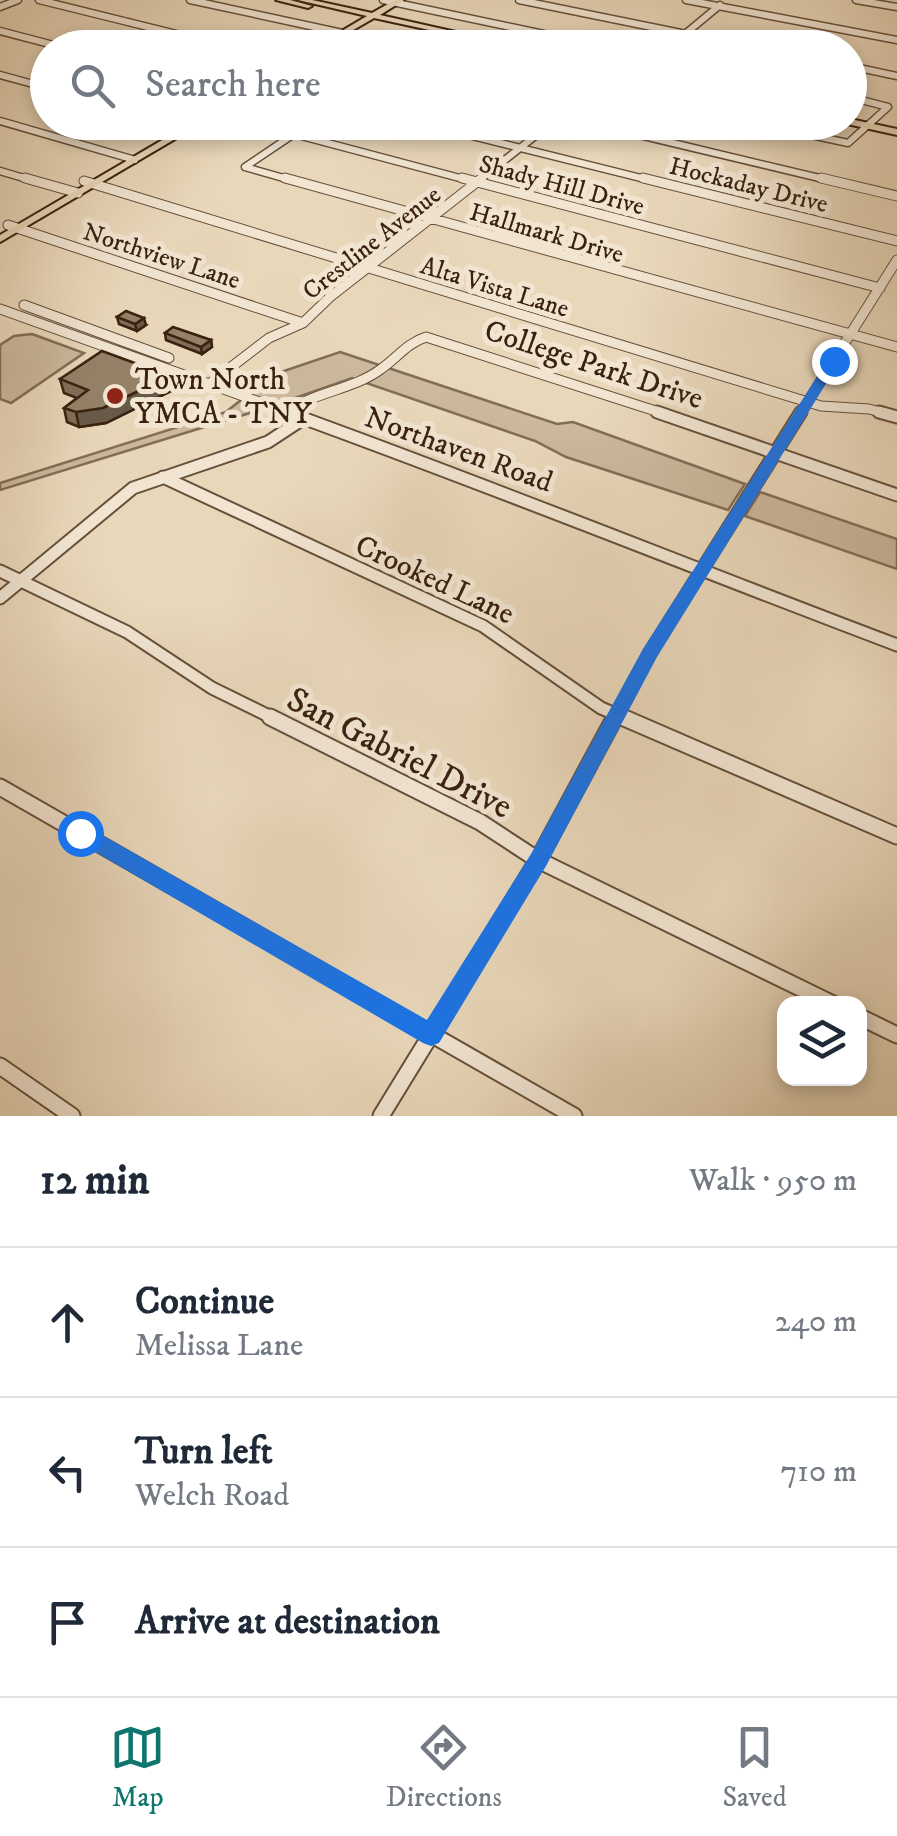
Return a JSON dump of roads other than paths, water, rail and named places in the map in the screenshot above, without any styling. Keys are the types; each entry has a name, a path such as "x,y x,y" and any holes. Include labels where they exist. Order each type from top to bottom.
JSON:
{"main road":[{"path":"280,0 435,30"},
{"path":"302,0 425,30"},
{"path":"352,30 401,2"},
{"path":"868,123 897,129"},
{"path":"6,231 162,140"}],"street":[{"path":"0,8 18,0"},
{"path":"38,0 160,30"},
{"path":"190,0 327,30"},
{"path":"383,0 528,30"},
{"path":"520,0 667,30"},
{"path":"686,0 845,30"},
{"path":"692,30 726,0"},
{"path":"856,0 897,8"},
{"path":"0,31 30,39"},
{"path":"867,34 897,40"},
{"path":"867,70 897,76"},
{"path":"0,75 30,83"},
{"path":"5,86 15,79"},
{"path":"867,101 888,107 868,123"},
{"path":"0,121 30,130"},
{"path":"65,140 130,159"},
{"name":"Hallmark Drive","path":"285,140 245,167 897,347"},
{"name":"Shady Hill Drive","path":"317,140 880,288"},
{"name":"Hockaday Drive","path":"489,140 897,241"},
{"name":"Crestline Avenue","path":"209,384 269,338 303,323 531,140"},
{"path":"661,140 897,196"},
{"path":"0,171 73,192"},
{"name":"Alta Vista Lane","path":"89,182 808,402 832,408 869,409 897,417"},
{"name":"Northview Lane","path":"6,231 303,323"},
{"path":"380,1116 538,860 616,715 702,572 897,260"},
{"path":"24,305 169,358"},
{"name":"Northaven Road","path":"0,309 524,498 702,572 897,645"},
{"path":"40,323 52,316"},
{"name":"College Park Drive","path":"286,412 311,396 370,376 412,342 426,337 747,441 775,455 897,495"},
{"path":"101,356 111,349"},
{"path":"136,358 147,350"},
{"path":"0,598 133,488 268,442 304,418"},
{"name":"Crooked Lane","path":"163,476 171,484 483,626 616,715 897,836"},
{"name":"San Gabriel Drive","path":"0,571 127,632 251,709 480,822 538,860 816,996"},
{"path":"0,787 574,1116"},
{"path":"867,1020 897,1035"},
{"path":"0,1066 72,1116"}],"place":[{"name":"Town North YMCA - TNY","path":"115,396"}]}
